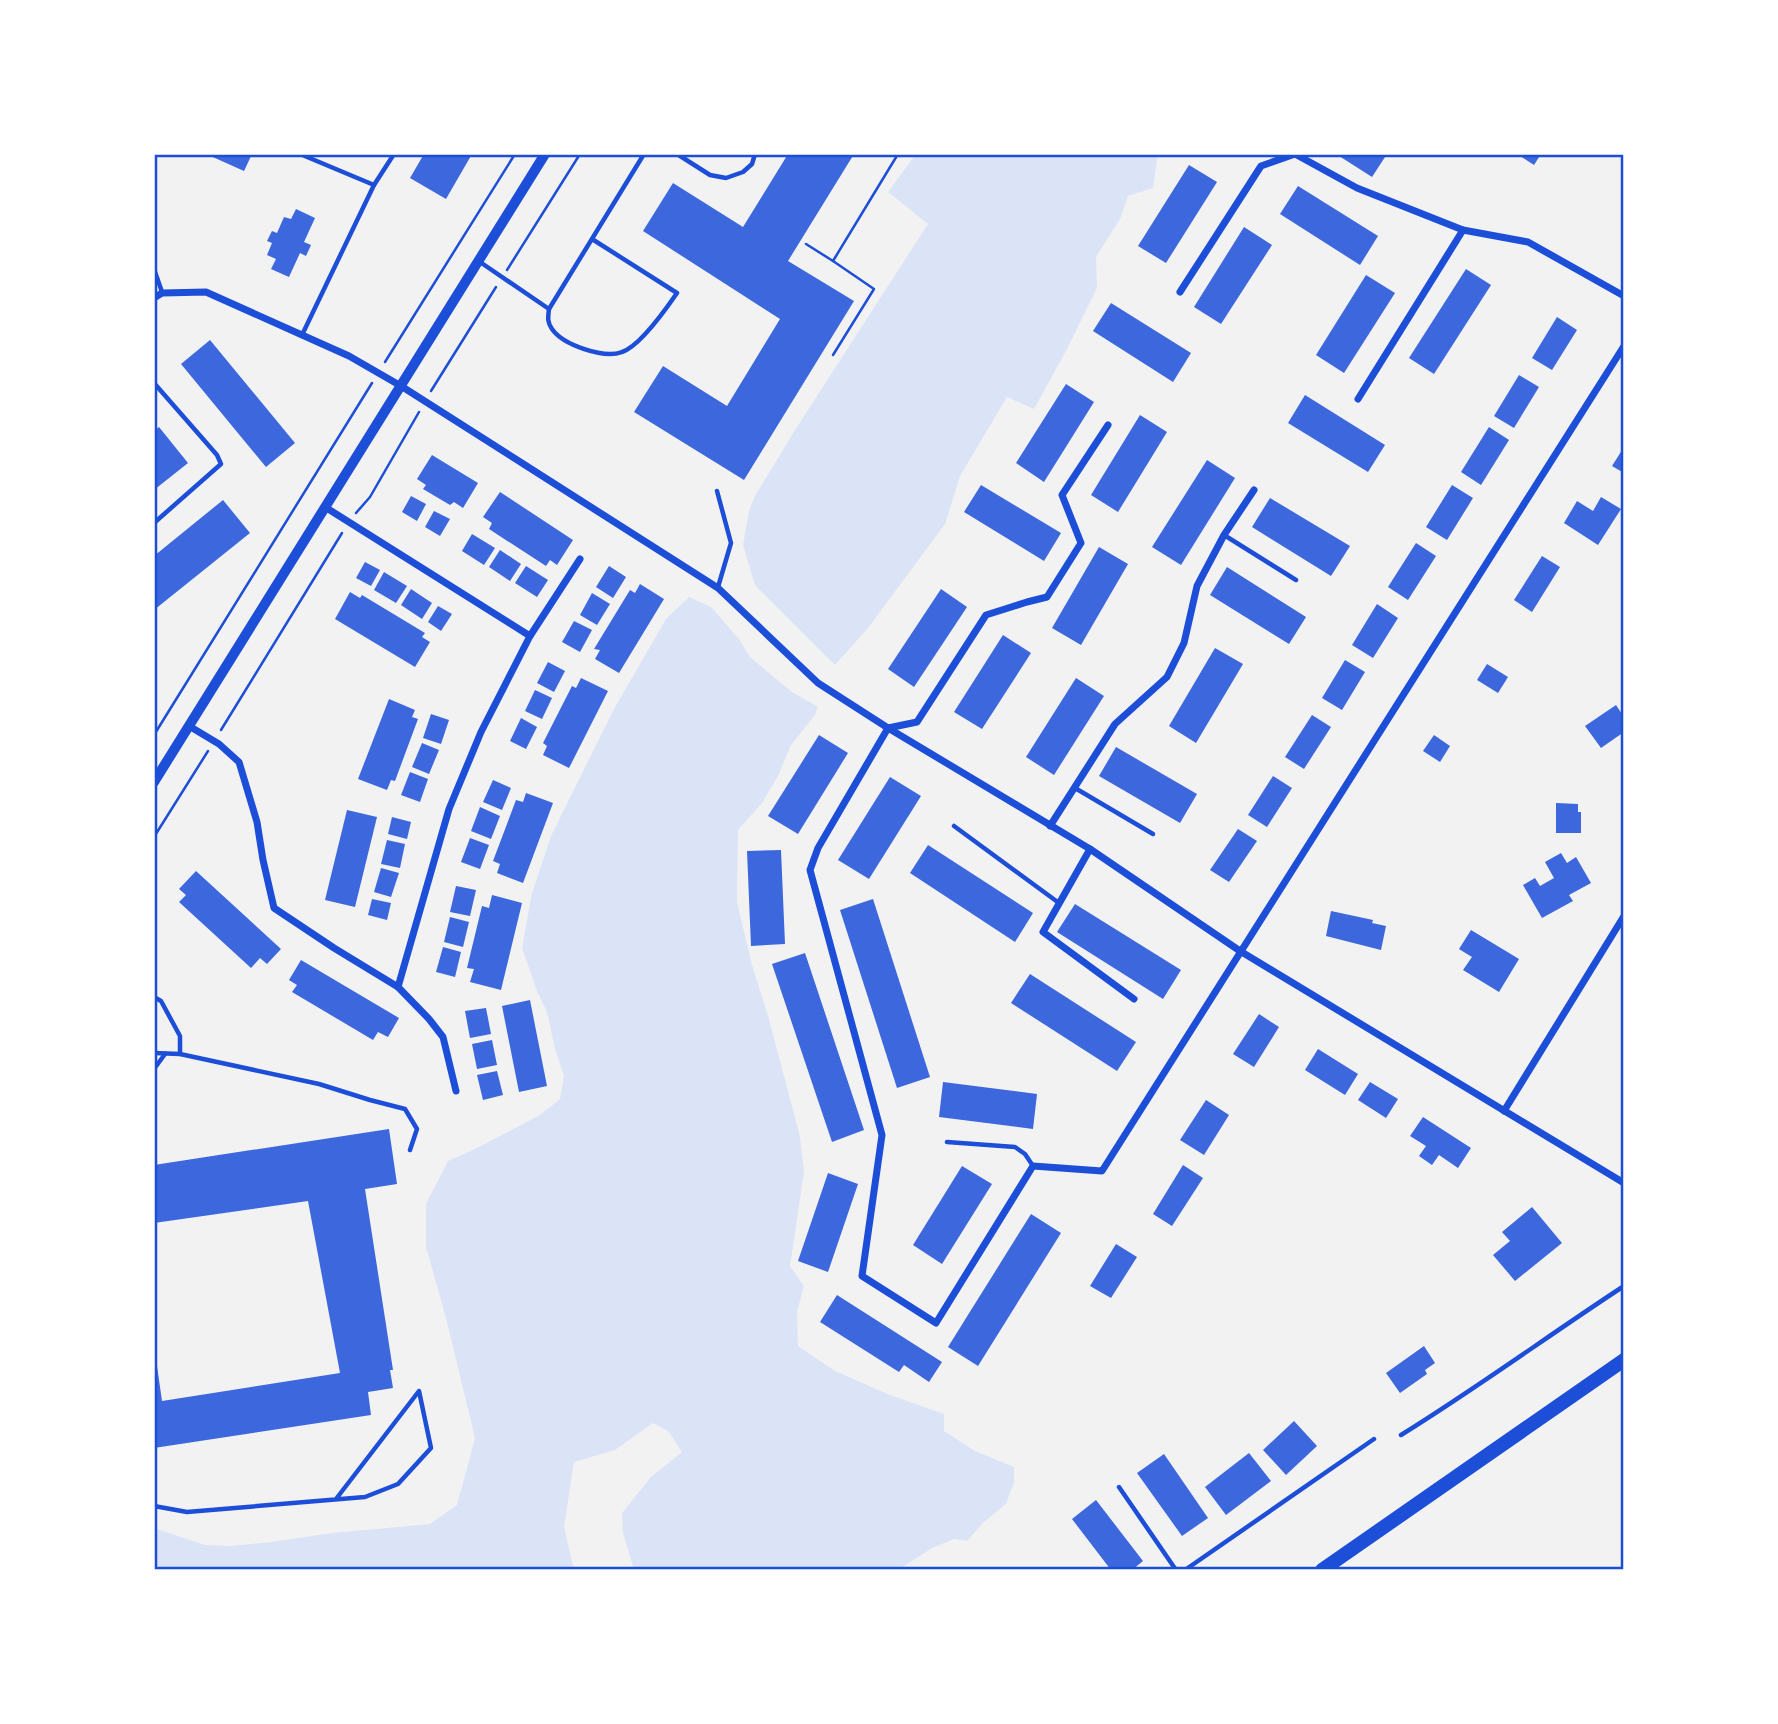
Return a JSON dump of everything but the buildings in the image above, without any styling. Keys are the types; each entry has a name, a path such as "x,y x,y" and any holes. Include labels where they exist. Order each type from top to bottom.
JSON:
{"highway":[{"path":"1322,1570 1624,1360"}],"street":[{"path":"154,782 545,154"},
{"path":"1180,292 1261,166 1295,154 1357,188 1462,230 1528,242 1624,296"},
{"path":"1358,398 1462,230"},
{"path":"154,298 162,293 206,292 349,356 401,386 718,588 818,683 1090,849 1240,951 1624,1183"},
{"path":"1108,425 1062,495 1081,543 1047,597 986,615 917,722 888,728 818,848 810,870 882,1135 862,1276 936,1324 1033,1166 1102,1171 1624,346"},
{"path":"1050,825 1115,724 1167,677 1184,643 1197,586 1224,535 1254,490"},
{"path":"326,507 530,636"},
{"path":"398,987 449,809 481,732 530,636 580,559"},
{"path":"189,726 214,741 239,762 257,822 274,908 398,987 443,1037 456,1091"},
{"path":"1090,849 1043,932 1134,999"},
{"path":"1504,1111 1624,916"}],"lane":[{"path":"300,154 374,185"},
{"path":"302,335 374,185 394,154"},
{"path":"592,239 677,292 649,329 621,353 603,354 577,348 553,332 548,321 550,309 592,239 644,154"},
{"path":"677,154 710,175 726,178 743,172 752,164 755,154"},
{"path":"479,261 550,309"},
{"path":"154,269 162,293"},
{"path":"154,383 217,455 221,464 154,523"},
{"path":"717,491 732,543 718,588"},
{"path":"1224,535 1296,580"},
{"path":"1075,787 1153,834"},
{"path":"954,827 1059,903"},
{"path":"154,997 161,1002 180,1036 180,1054"},
{"path":"154,1053 180,1054 319,1084 405,1109 417,1129 410,1150"},
{"path":"154,1069 166,1054"},
{"path":"947,1142 1015,1147 1025,1154 1033,1166"},
{"path":"1401,1435 1449,1406 1624,1286"},
{"path":"154,1506 187,1512 365,1497 398,1484 430,1448 419,1391 336,1499"},
{"path":"1185,1570 1374,1438"},
{"path":"1119,1487 1176,1570"}],"path":[{"path":"154,735 515,154"},
{"path":"154,837 349,522 370,497 425,402 580,154"},
{"path":"832,261 898,154"},
{"path":"806,244 874,289 833,355"}],"shaded area":[{"path":"916,154 1158,154 1153,188 1128,196 1120,219 1096,257 1097,288 1034,409 1007,397 960,476 945,524 868,628 835,665 755,585 743,545 749,511 755,496 928,224 888,192"},
{"path":"689,597 711,607 739,639 750,657 792,692 818,707 815,715 791,745 778,776 762,803 738,830 737,902 800,1137 804,1172 790,1266 804,1286 797,1312 798,1346 835,1371 890,1395 944,1414 944,1431 975,1451 1014,1467 1014,1482 1006,1504 967,1541 954,1539 932,1548 898,1570 634,1570 623,1533 622,1513 651,1477 682,1452 669,1432 653,1423 615,1450 574,1462 564,1527 574,1570 159,1570 154,1567 154,1528 205,1545 231,1546 430,1524 457,1505 475,1438 426,1247 426,1204 448,1161 540,1115 560,1099 564,1076 547,1012 522,948 532,893 551,836 614,709 666,619"}]}
